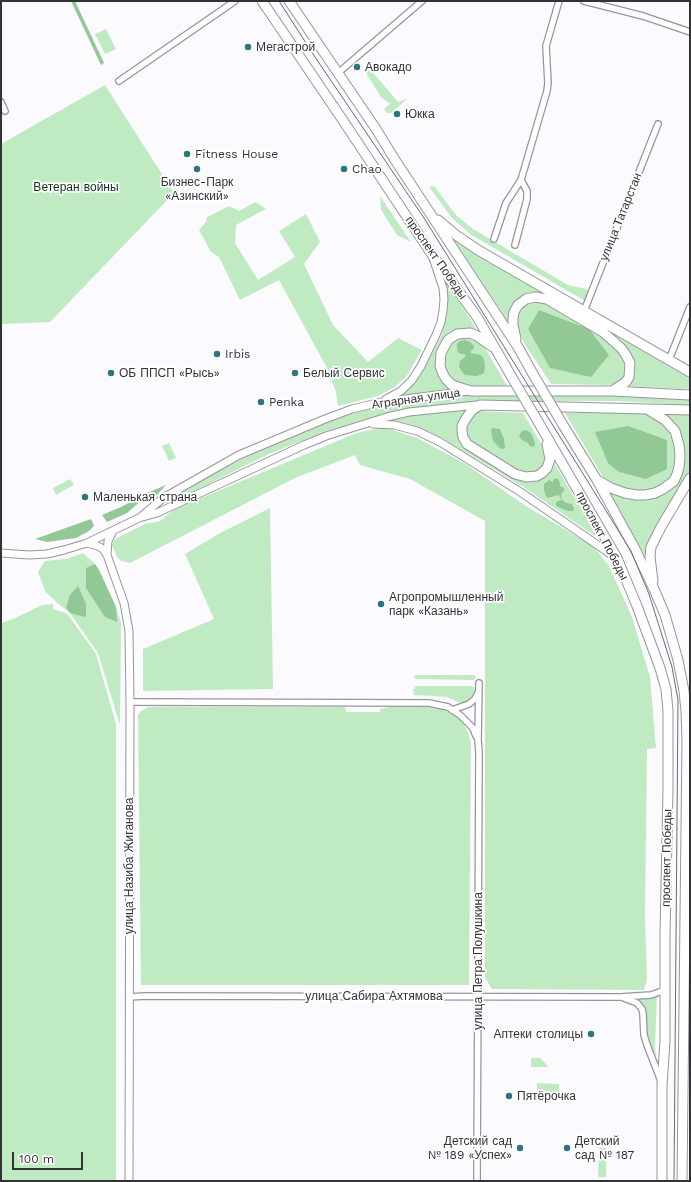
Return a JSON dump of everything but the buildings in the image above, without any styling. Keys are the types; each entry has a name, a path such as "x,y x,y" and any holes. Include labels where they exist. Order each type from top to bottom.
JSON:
{"main road":[{"name":"проспект Победы","path":"262,1 430,252 477,317 617,558 640,613 660,668 666,689 668,711 665,1041 662,1085 662,1181"},
{"name":"проспект Победы","path":"289,1 518,347 597,480 635,549 665,615 686,683 687,1002 682,1181"},
{"path":"429,211 456,235 478,250 690,372"},
{"path":"518,347 513,325 514,312 518,305 526,299 535,296 547,299 603,332 621,348 626,355 630,363 629,378 626,382 612,391"},
{"path":"471,391 452,385 443,374 440,366 440,357 448,340 457,334 470,333 477,336 497,351"},
{"name":"Аграрная улица","path":"471,391 612,391 690,394"},
{"path":"480,405 472,410 465,420 462,431 464,440 474,449 520,476 536,476 547,468 550,459 542,429"},
{"name":"Аграрная улица","path":"480,405 690,410"},
{"path":"597,480 611,488 625,493 640,495 654,493 663,489 674,481 679,467 680,456 675,431 665,420 646,408"},
{"path":"654,589 650,557 651,547 690,478"}],"street":[{"path":"119,82 235,1"},
{"path":"338,73 422,1"},
{"path":"494,239 506,203 521,180 547,91 546,46 558,1"},
{"path":"584,1 643,16 690,32"},
{"path":"1,102 5,111"},
{"name":"улица Татарстан","path":"584,311 658,124"},
{"path":"515,245 527,199 527,190 521,180"},
{"path":"381,402 400,391 412,380 421,366 441,322 444,311 443,288 430,252"},
{"path":"670,360 690,307"},
{"name":"Аграрная улица","path":"139,518 163,498 239,455 325,419 352,409 381,402 471,391"},
{"name":"Аграрная улица","path":"1,553 29,555 47,554 87,543 139,518 157,513 304,445 363,424 409,412 480,405"},
{"path":"363,424 394,425 417,431 440,442 522,492 617,558"},
{"path":"163,498 162,506 165,509 168,508"},
{"path":"107,554 108,541 113,531"},
{"path":"87,543 98,546 107,554"},
{"name":"улица Назиба Жиганова","path":"107,554 115,574 128,618 129,631 129,1181"},
{"name":"улица Петра Полушкина","path":"477,1181 479,683"},
{"path":"452,710 468,704 475,699 478,693"},
{"path":"130,702 429,703 448,707 460,715 473,728 478,740"},
{"name":"улица Сабира Ахтямова","path":"129,997 620,997 651,995 665,990"},
{"name":"улица Сабира Ахтямова","path":"620,997 634,1001 642,1009 644,1035 662,1085"}],"green space":[{"path":"71,1 75,1 104,63 101,65"},
{"path":"106,29 116,49 105,54 95,34"},
{"path":"370,69 398,102 408,98 391,113 387,113 384,109 390,104 381,97 366,73"},
{"name":"Ветеран войны","path":"105,85 174,193 50,322 1,324 1,144"},
{"path":"434,186 456,215 473,229 568,285 587,289 588,295 585,301 470,234 452,218 429,187"},
{"path":"380,196 411,242 397,235 381,210"},
{"path":"255,202 266,209 236,225 235,243 258,280 295,257 279,231 306,214 320,242 304,264 333,325 368,362 398,338 422,350 406,377 395,387 378,396 338,406 336,392 327,368 279,280 240,300 219,257 211,252 199,230 206,222 207,217 229,206 239,211"},
{"path":"455,241 690,373 690,389 624,386 632,373 605,330 527,295 509,323"},
{"path":"445,280 481,336 446,338 440,375 460,390 397,398 407,390 424,368 441,337 447,312 448,296"},
{"path":"545,301 602,333 625,357 627,372 624,379 618,383 609,385 551,384 524,343 515,323 515,316 526,302"},
{"path":"539,310 589,329 609,355 591,377 550,368 528,329"},
{"path":"468,336 484,346 507,386 466,386 454,381 445,372 442,360 450,341"},
{"path":"465,340 474,346 471,353 481,355 484,359 484,373 480,375 466,375 459,367 460,361 466,356 458,352 457,344 460,341"},
{"path":"507,394 690,398 690,405 615,401 512,401 468,403 410,409 377,416 326,431 269,454 167,504 165,499 259,450 317,426 371,408 406,401 466,395"},
{"path":"467,409 462,418 458,432 525,481 538,481 545,476 552,459 598,538 525,488 442,438 418,427 387,420 422,413"},
{"path":"478,411 523,413 545,450 545,467 535,473 516,471 477,446 465,435 467,422 474,413"},
{"path":"565,413 650,413 671,433 676,455 672,479 646,493 612,487 603,477"},
{"path":"660,414 690,415 690,470 658,525 644,555 607,489 625,499 646,499 676,482 682,444"},
{"path":"628,426 667,440 667,469 646,479 619,472 608,463 595,432"},
{"path":"492,428 500,429 504,439 505,448 501,449 493,441"},
{"path":"379,429 390,429 417,438 464,463 526,506 594,547 609,566 632,617 650,677 656,748 647,749 645,916 647,980 644,990 492,989 485,978 485,521 410,479 360,465 355,455 295,478 130,563 121,561 117,557 112,545 115,539 145,524 160,521 175,509 354,434"},
{"path":"525,430 531,433 534,440 535,445 532,447 519,436 522,431"},
{"path":"169,443 176,458 169,461 162,446"},
{"path":"554,478 558,479 560,486 564,488 564,491 561,494 562,500 566,503 572,504 574,509 573,511 568,511 556,506 556,502 561,500 558,495 548,498 546,496 544,484 549,480 553,482"},
{"path":"70,479 74,485 56,495 53,488"},
{"path":"166,485 157,495 143,499 127,513 107,522 102,515 147,493"},
{"path":"270,508 273,689 143,691 143,649 214,619 185,554 222,532"},
{"path":"91,519 94,526 89,531 76,538 47,542 35,539"},
{"path":"83,553 99,570 116,607 121,623 120,725 98,653 70,613 45,591 38,572 45,561 66,559"},
{"path":"95,564 116,607 117,622 105,617 86,588 86,568"},
{"path":"78,586 86,604 86,617 70,613 66,608 70,595"},
{"path":"53,604 53,609 68,615 96,654 116,724 116,1181 1,1181 1,623 42,605"},
{"path":"415,675 474,675 476,678 473,680 416,679 414,677"},
{"path":"417,686 470,686 474,687 475,694 470,701 460,703 447,697 414,695 413,690"},
{"path":"148,707 345,707 346,712 380,712 380,709 390,707 428,707 451,713 461,720 467,730 471,742 469,985 141,985 138,715 141,711"},
{"path":"657,995 655,1060 647,1042 645,1011 642,1004 634,998"},
{"path":"531,1058 540,1058 549,1067 531,1067"},
{"path":"537,1083 559,1084 559,1093 537,1093"},
{"path":"599,1148 606,1148 606,1177 598,1177"}],"tram line":[{"path":"279,1 424,218 631,551 649,594 672,667 678,700 674,1181"}],"place":[{"name":"Мегастрой","path":"248,47"},
{"name":"Авокадо","path":"357,67"},
{"name":"Юкка","path":"397,114"},
{"name":"Fitness House","path":"187,154"},
{"name":"Бизнес-Парк «Азинский»","path":"197,169"},
{"name":"Chao","path":"344,169"},
{"name":"Irbis","path":"217,354"},
{"name":"ОБ ППСП «Рысь»","path":"111,373"},
{"name":"Белый Сервис","path":"295,373"},
{"name":"Penka","path":"261,402"},
{"name":"Маленькая страна","path":"85,497"},
{"name":"Агропромышленный парк «Казань»","path":"381,604"},
{"name":"Аптеки столицы","path":"591,1034"},
{"name":"Пятёрочка","path":"509,1096"},
{"name":"Детский сад № 189 «Успех»","path":"520,1148"},
{"name":"Детский сад № 187","path":"567,1148"}]}
